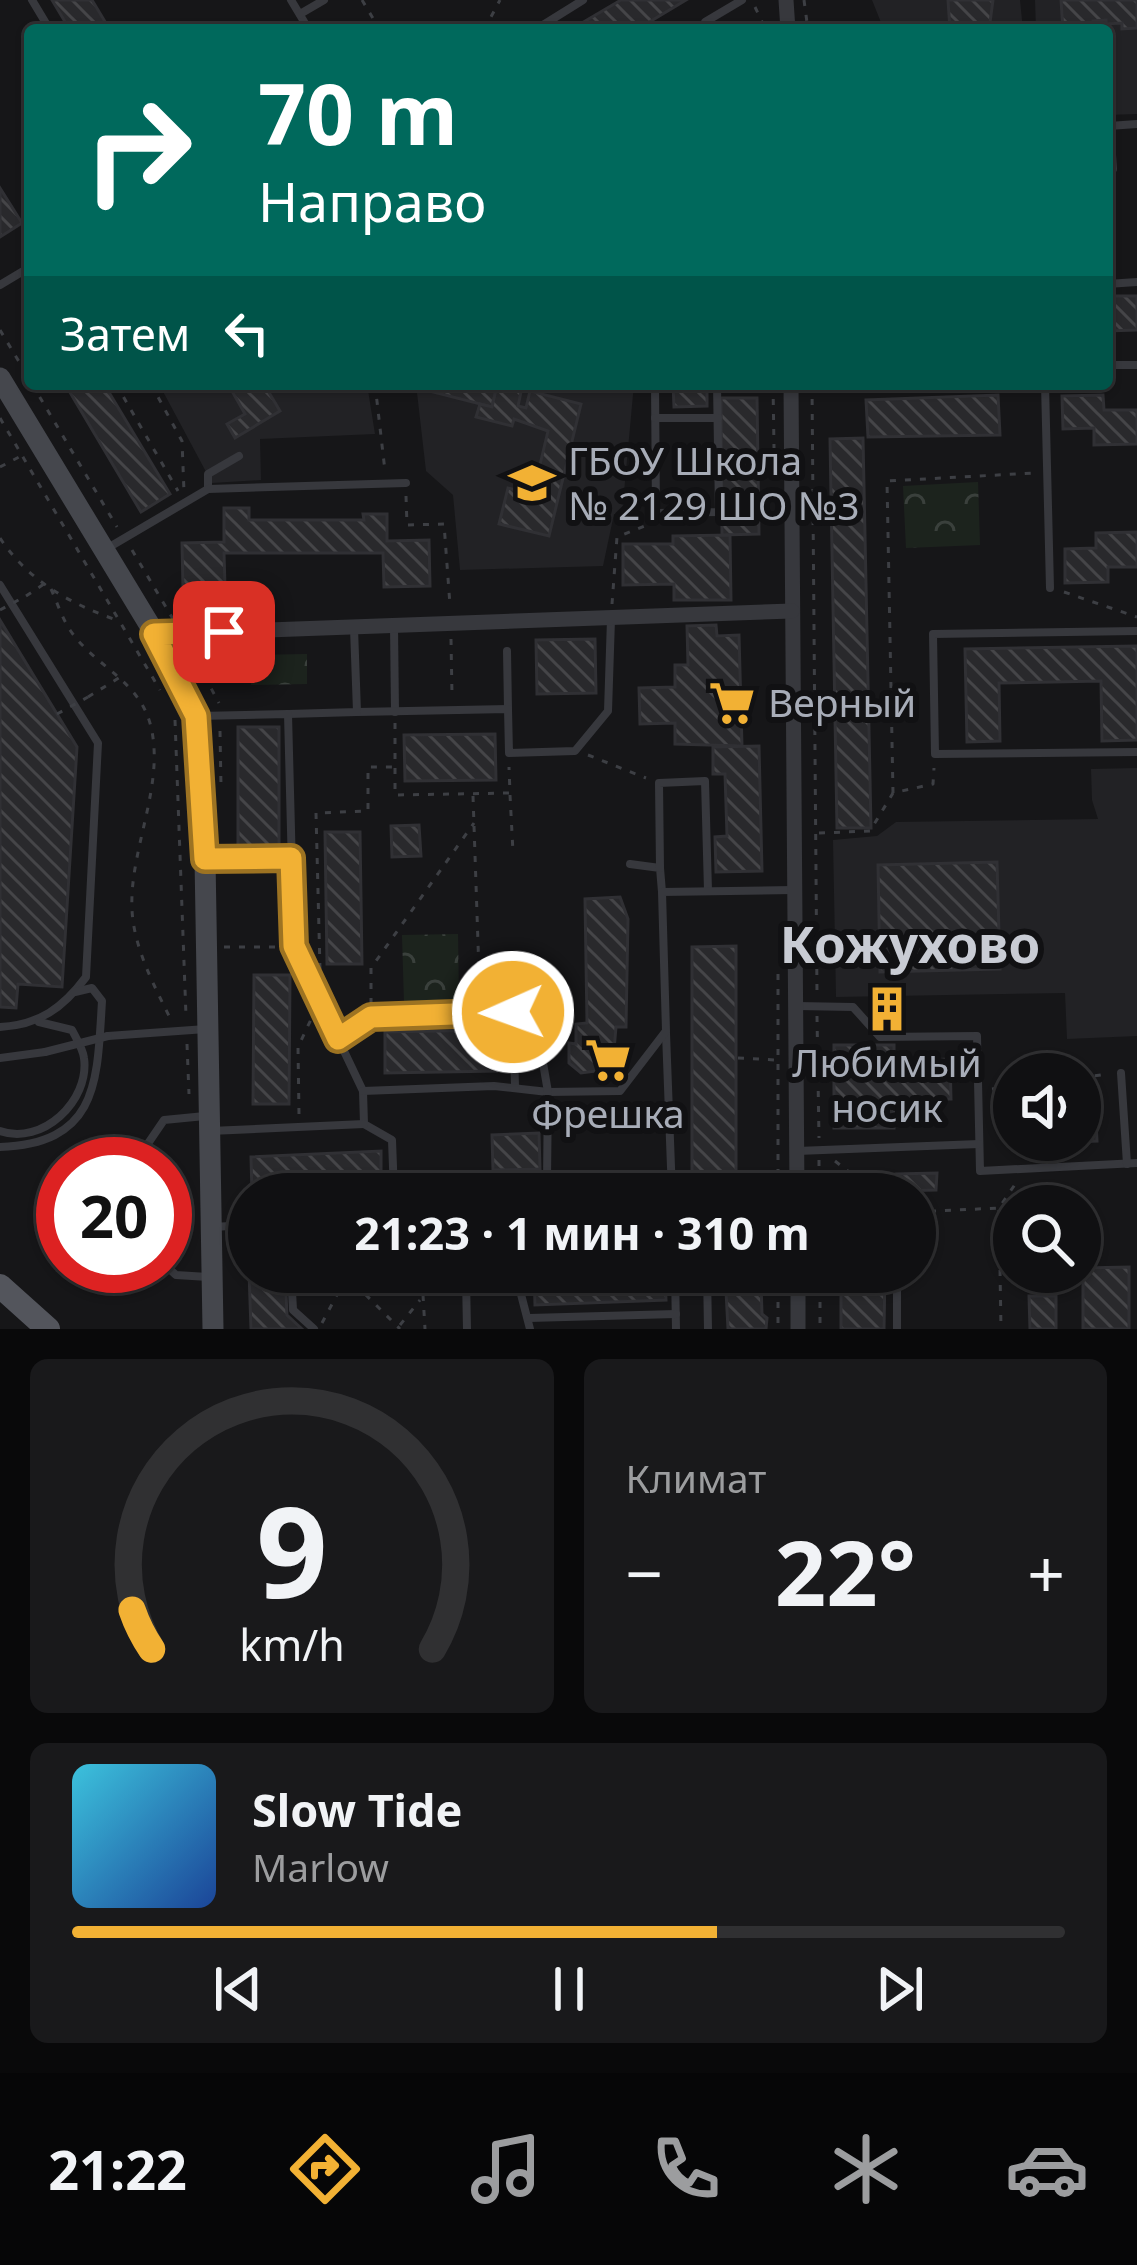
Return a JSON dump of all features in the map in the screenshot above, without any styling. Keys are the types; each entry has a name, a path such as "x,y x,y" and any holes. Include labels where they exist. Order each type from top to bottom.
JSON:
{"main road":[{"path":"0,1286 48,1329"}],"street":[{"path":"0,378 154,634 186,715 205,859 197,1029 213,1329"},
{"path":"790,390 797,1173"},
{"path":"154,634 792,611"},
{"path":"798,1293 798,1329"}],"lane":[{"path":"292,0 306,24"},
{"path":"300,14 324,0"},
{"path":"545,24 583,0"},
{"path":"705,24 742,0"},
{"path":"655,390 656,513 718,512 717,390"},
{"path":"1045,390 1051,588"},
{"path":"656,418 718,418"},
{"path":"208,489 208,474 239,456"},
{"path":"104,549 208,489 406,483"},
{"path":"0,585 98,743 86,977 38,1022"},
{"path":"507,651 509,753 575,751 608,711 611,618"},
{"path":"394,626 395,712"},
{"path":"354,627 357,712"},
{"path":"1137,632 933,634 935,754 1137,752"},
{"path":"186,715 508,709"},
{"path":"288,714 294,946 363,1091 364,1124"},
{"path":"671,1173 659,783 705,781 708,891"},
{"path":"205,859 291,858"},
{"path":"630,864 661,868"},
{"path":"662,892 795,890"},
{"path":"0,1147 34,1146 68,1131 87,1104 97,1076 102,1001 92,988 75,992"},
{"path":"796,1006 853,1007 880,1037 977,1036 980,1172 1132,1164 1120,1073"},
{"path":"338,1039 371,1017 513,1012 515,1086"},
{"path":"0,1027 38,1022 73,1030 84,1059 78,1096 52,1125 8,1134 0,1131"},
{"path":"0,1058 108,1036 197,1029"},
{"path":"363,1091 515,1086 548,1092 620,1090 666,1031"},
{"path":"543,1063 548,1092 547,1173"},
{"path":"152,1137 164,1120 299,1127 364,1124 392,1140 393,1173"},
{"path":"797,1151 980,1144"},
{"path":"210,1227 228,1227"},
{"path":"192,1276 211,1277"},
{"path":"292,1293 293,1310 317,1329"},
{"path":"466,1293 467,1329"},
{"path":"521,1293 529,1323 676,1314"},
{"path":"676,1293 676,1329"},
{"path":"707,1293 708,1329"},
{"path":"897,1293 897,1329"}],"path":[{"path":"0,330 24,370"},
{"path":"119,390 184,502"},
{"path":"154,390 182,441 184,502"},
{"path":"376,390 386,484"},
{"path":"812,390 819,1173"},
{"path":"0,418 164,696"},
{"path":"0,467 22,455"},
{"path":"816,833 870,831 893,793 887,481 1047,473"},
{"path":"406,483 407,525 444,524 452,624 452,710"},
{"path":"611,618 617,537 676,513"},
{"path":"0,538 11,555 70,604 120,622"},
{"path":"0,610 44,584"},
{"path":"1051,588 1137,617"},
{"path":"51,589 70,631 122,676 142,703 152,729 154,758 132,910 153,984"},
{"path":"57,714 122,676"},
{"path":"395,712 395,796 509,793"},
{"path":"186,715 202,1121"},
{"path":"575,751 659,783"},
{"path":"509,753 513,852"},
{"path":"893,793 933,784 935,754"},
{"path":"299,1127 298,1047 320,1000 316,813 368,811 368,767 395,767"},
{"path":"473,794 480,1013"},
{"path":"371,1017 371,968 474,823"},
{"path":"223,947 294,946"},
{"path":"738,1058 778,1060"},
{"path":"978,1090 993,1088"},
{"path":"819,1150 855,1173"},
{"path":"1015,1185 1026,1169"},
{"path":"936,1211 993,1208"},
{"path":"317,1329 338,1293"},
{"path":"364,1293 395,1326 423,1297 425,1329"},
{"path":"778,1293 778,1329"},
{"path":"820,1293 820,1329"},
{"path":"1000,1293 1001,1329"}],"shaded area":[{"path":"872,0 1020,0 1022,24 882,24"},
{"path":"1035,0 1137,0 1137,114 1113,115 1113,24 1036,24"},
{"path":"162,390 368,390 375,434 260,439 261,480 212,483"},
{"name":"ГБОУ Школа № 2129 ШО №3","path":"417,390 633,390 622,514 614,514 603,566 460,570 453,495 426,471"},
{"path":"1137,768 1137,1036 1067,1039 1065,993 836,997 833,840 877,836 896,822 1098,819 1091,769"}],"green space":[{"path":"978,482 980,545 906,548 903,486"},
{"path":"307,654 307,684 251,685 251,655"},
{"path":"458,934 459,1002 404,1002 402,935"}],"building":[{"path":"52,0 92,0 106,24 66,24"},
{"path":"621,0 686,0 646,24 580,24"},
{"path":"948,0 993,0 990,24 950,24"},
{"path":"1061,0 1137,0 1137,28 1122,29 1122,23 1106,24 1106,20 1063,24"},
{"path":"0,188 22,223 0,237"},
{"path":"1113,291 1114,296 1137,296 1137,330 1113,331"},
{"path":"69,390 108,390 170,494 141,512"},
{"path":"231,390 268,390 280,411 235,438 227,424 245,414"},
{"path":"434,390 496,390 492,407"},
{"path":"496,390 521,392 518,406 526,408 530,391 581,404 549,536 499,524 508,488 533,494 548,431 514,419 512,426 476,417 480,404 492,407"},
{"path":"673,390 707,390 707,406 674,407"},
{"path":"998,395 1000,435 868,437 866,400"},
{"path":"1103,395 1104,410 1137,410 1137,444 1094,445 1094,428 1063,429 1062,396"},
{"path":"721,398 757,398 759,534 722,535"},
{"path":"863,438 871,828 837,828 830,439"},
{"path":"224,508 249,508 249,520 364,520 363,514 387,514 387,541 429,540 430,586 384,587 383,553 224,553 225,587 183,588 182,543 224,542"},
{"path":"1137,532 1137,567 1108,567 1108,582 1065,583 1065,549 1096,548 1096,533"},
{"path":"730,535 731,600 674,600 674,584 623,585 623,544 673,544 673,536"},
{"path":"0,620 77,747 62,987 18,984 16,1008 0,1007"},
{"path":"716,625 717,636 739,635 742,746 675,744 675,723 640,724 639,688 675,687 675,665 688,665 687,626"},
{"path":"595,639 596,693 537,694 536,640"},
{"path":"1137,646 1137,740 1102,741 1101,681 999,683 1000,741 967,742 965,649"},
{"path":"238,727 279,727 279,848 238,848"},
{"path":"495,734 496,780 405,781 404,735"},
{"path":"759,746 762,871 716,872 715,837 727,836 725,774 713,774 713,747"},
{"path":"419,825 421,856 392,857 391,826"},
{"path":"325,832 360,832 362,964 327,964"},
{"path":"997,862 1000,969 880,972 878,865"},
{"path":"620,897 628,919 626,1027 616,1027 613,1061 604,1062 604,1070 581,1073 569,1063 569,1043 576,1044 576,1024 587,1023 585,899"},
{"path":"736,946 736,1173 692,1173 692,947"},
{"path":"254,975 290,975 289,1104 253,1104"},
{"name":"Любимый носик","path":"871,996 902,996 903,1021 871,1022"},
{"path":"497,1030 497,1071 385,1073 385,1032"},
{"path":"834,1045 894,1045 894,1061 950,1059 951,1099 894,1100 894,1128 834,1128"},
{"path":"539,1133 540,1169 493,1170 492,1135"},
{"path":"381,1151 381,1173 251,1173 251,1157"},
{"path":"1129,1267 1129,1329 1083,1329 1083,1293 1101,1293 1101,1268"},
{"path":"250,1293 286,1293 287,1315 302,1329 251,1329"},
{"path":"535,1293 666,1293 666,1300 535,1305"},
{"path":"726,1293 761,1293 766,1329 728,1329"},
{"path":"841,1293 885,1293 884,1329 841,1329"},
{"path":"1029,1296 1056,1296 1056,1329 1030,1329"}],"place":[{"name":"ГБОУ Школа № 2129 ШО №3","path":"532,483"},
{"name":"Верный","path":"732,703"},
{"name":"Любимый носик","path":"887,1009"},
{"name":"Фрешка","path":"608,1060"}],"district":[{"name":"Кожухово","path":"910,945"}],"route":[{"path":"224,632 154,634 196,716 205,859 291,858 294,946 338,1039 371,1017 513,1012"}]}
